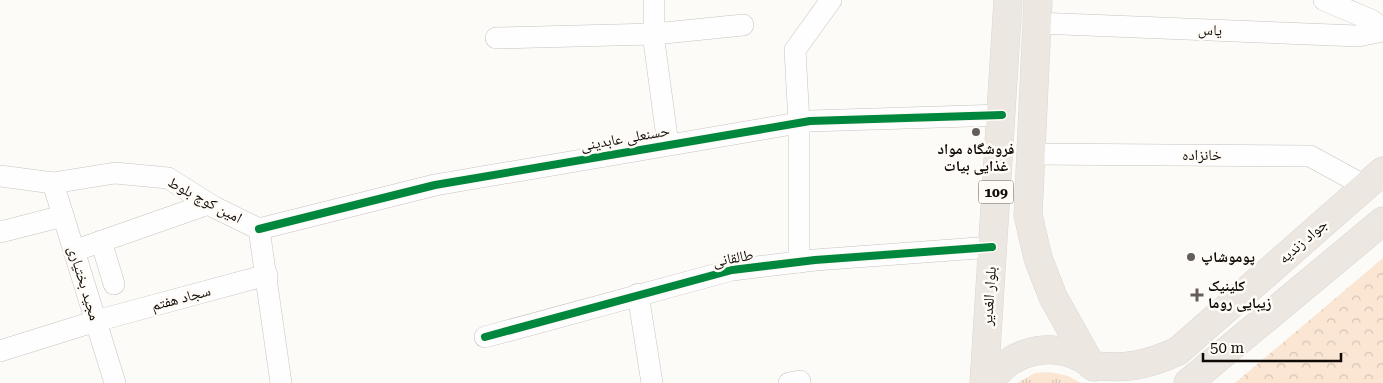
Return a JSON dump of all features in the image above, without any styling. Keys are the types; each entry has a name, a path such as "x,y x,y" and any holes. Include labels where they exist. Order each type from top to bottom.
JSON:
{"main road":[{"name":"بلوار الغدیر","path":"984,383 1008,0"},
{"name":"109","path":"1037,12 1028,215 1038,258 1053,297 1100,374"},
{"name":"جواد زندیه","path":"1100,374 1111,368 1134,367 1155,362 1178,351 1374,179"},
{"path":"1188,383 1383,221"},
{"path":"990,383 1007,363 1021,355 1053,349 1070,354 1100,374"}],"street":[{"path":"654,0 654,34 668,145"},
{"path":"800,262 799,123 795,50 831,0"},
{"path":"1324,0 1371,20 1383,30"},
{"name":"یاس","path":"1037,12 1358,36 1383,30"},
{"path":"496,38 654,34 743,25"},
{"name":"حسنعلی عابدینی","path":"259,229 435,185 799,123 1002,115"},
{"name":"خانزاده","path":"1031,154 1310,156 1374,179"},
{"name":"امین کوچ بلوط","path":"0,176 53,184 115,173 168,178 208,204 259,229"},
{"name":"مجید بختیاری","path":"53,184 115,383"},
{"path":"74,251 208,204"},
{"path":"0,232 63,216"},
{"path":"259,229 281,383"},
{"path":"101,241 114,284"},
{"name":"طالقانی","path":"485,337 732,270 800,262 992,247"},
{"name":"سجاد هفتم","path":"0,352 96,321 267,275"},
{"path":"638,294 652,383"}],"green space":[{"path":"1383,258 1383,383 1235,383"},
{"path":"1050,372 1068,376 1081,383 1017,383 1035,373"}],"cycle path":[{"path":"259,229 435,185 810,121 1002,115"},
{"path":"485,337 732,270 815,260 992,247"}],"place":[{"name":"فروشگاه مواد غذایی بیات","path":"976,132"},
{"name":"پوموشاپ","path":"1191,257"},
{"name":"کلینیک زیبایی روما","path":"1197,295"}]}
